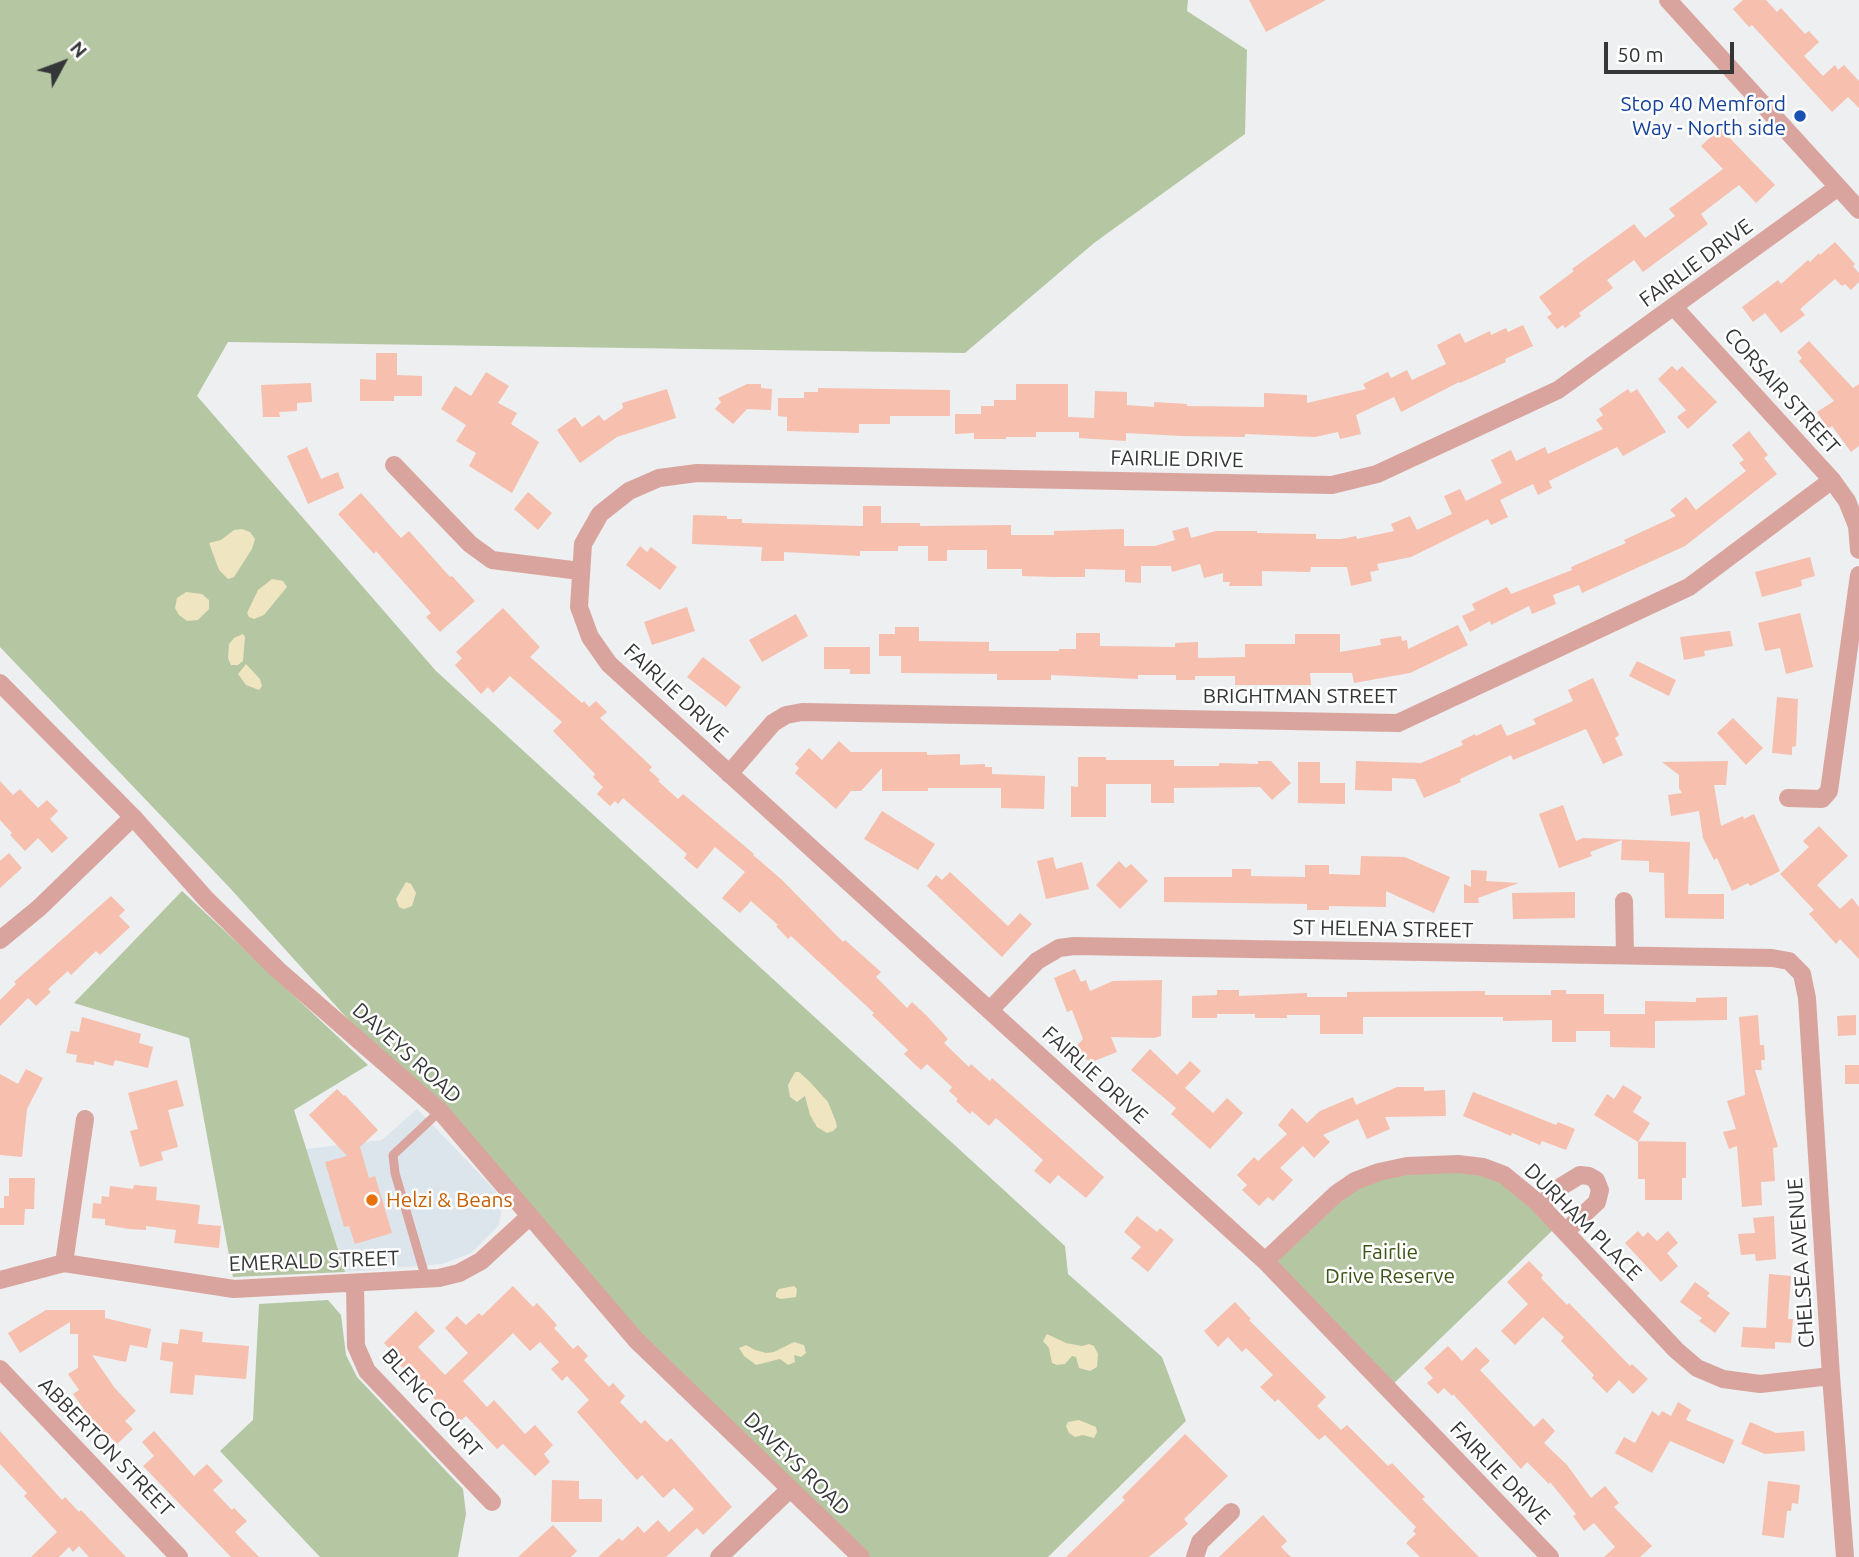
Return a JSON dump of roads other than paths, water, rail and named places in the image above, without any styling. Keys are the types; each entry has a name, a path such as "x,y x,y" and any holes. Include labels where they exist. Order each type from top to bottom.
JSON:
{"street":[{"path":"1668,0 1859,210"},
{"name":"FAIRLIE DRIVE","path":"1550,1557 1265,1261 609,664 590,637 579,607 583,544 600,514 629,491 659,478 697,473 1332,485 1377,474 1558,390 1837,188"},
{"name":"CORSAIR STREET","path":"1674,307 1832,480 1847,501 1857,526 1859,550"},
{"path":"394,465 470,544 492,560 580,571"},
{"name":"BRIGHTMAN STREET","path":"729,774 773,723 786,715 802,712 1398,723 1689,587 1832,480"},
{"path":"1787,798 1822,799 1829,791 1859,575"},
{"name":"DAVEYS ROAD","path":"0,683 133,817 206,899 278,971 440,1111 636,1340 861,1557"},
{"path":"0,940 39,908 133,817"},
{"path":"1624,901 1625,955"},
{"name":"ST HELENA STREET","path":"990,1010 1037,961 1059,948 1074,946 1772,958 1789,961 1797,967"},
{"name":"CHELSEA AVENUE","path":"1797,967 1802,974 1807,998 1845,1557"},
{"path":"64,1263 85,1119"},
{"name":"DURHAM PLACE","path":"1265,1261 1336,1194 1355,1181 1393,1169 1458,1164 1483,1167 1504,1175 1540,1206 1675,1350 1697,1368 1723,1379 1760,1384 1831,1376"},
{"path":"1540,1206 1562,1186 1580,1175 1596,1180 1600,1190 1597,1202 1565,1232"},
{"name":"EMERALD STREET","path":"0,1280 64,1263 234,1289 426,1279 458,1273 481,1261 529,1217"},
{"name":"BLENG COURT","path":"355,1284 356,1346 367,1371 492,1502"},
{"name":"ABBERTON STREET","path":"0,1369 179,1557"},
{"path":"719,1557 790,1489"},
{"path":"1195,1557 1200,1542 1231,1512"}],"lane":[{"path":"426,1279 395,1173 393,1155 440,1111"}],"place":[{"name":"Stop 40 Memford Way - North side","path":"1800,116"},
{"name":"Helzi & Beans","path":"372,1200"}],"park label":[{"name":"Fairlie Drive Reserve","path":"1390,1264"}]}
